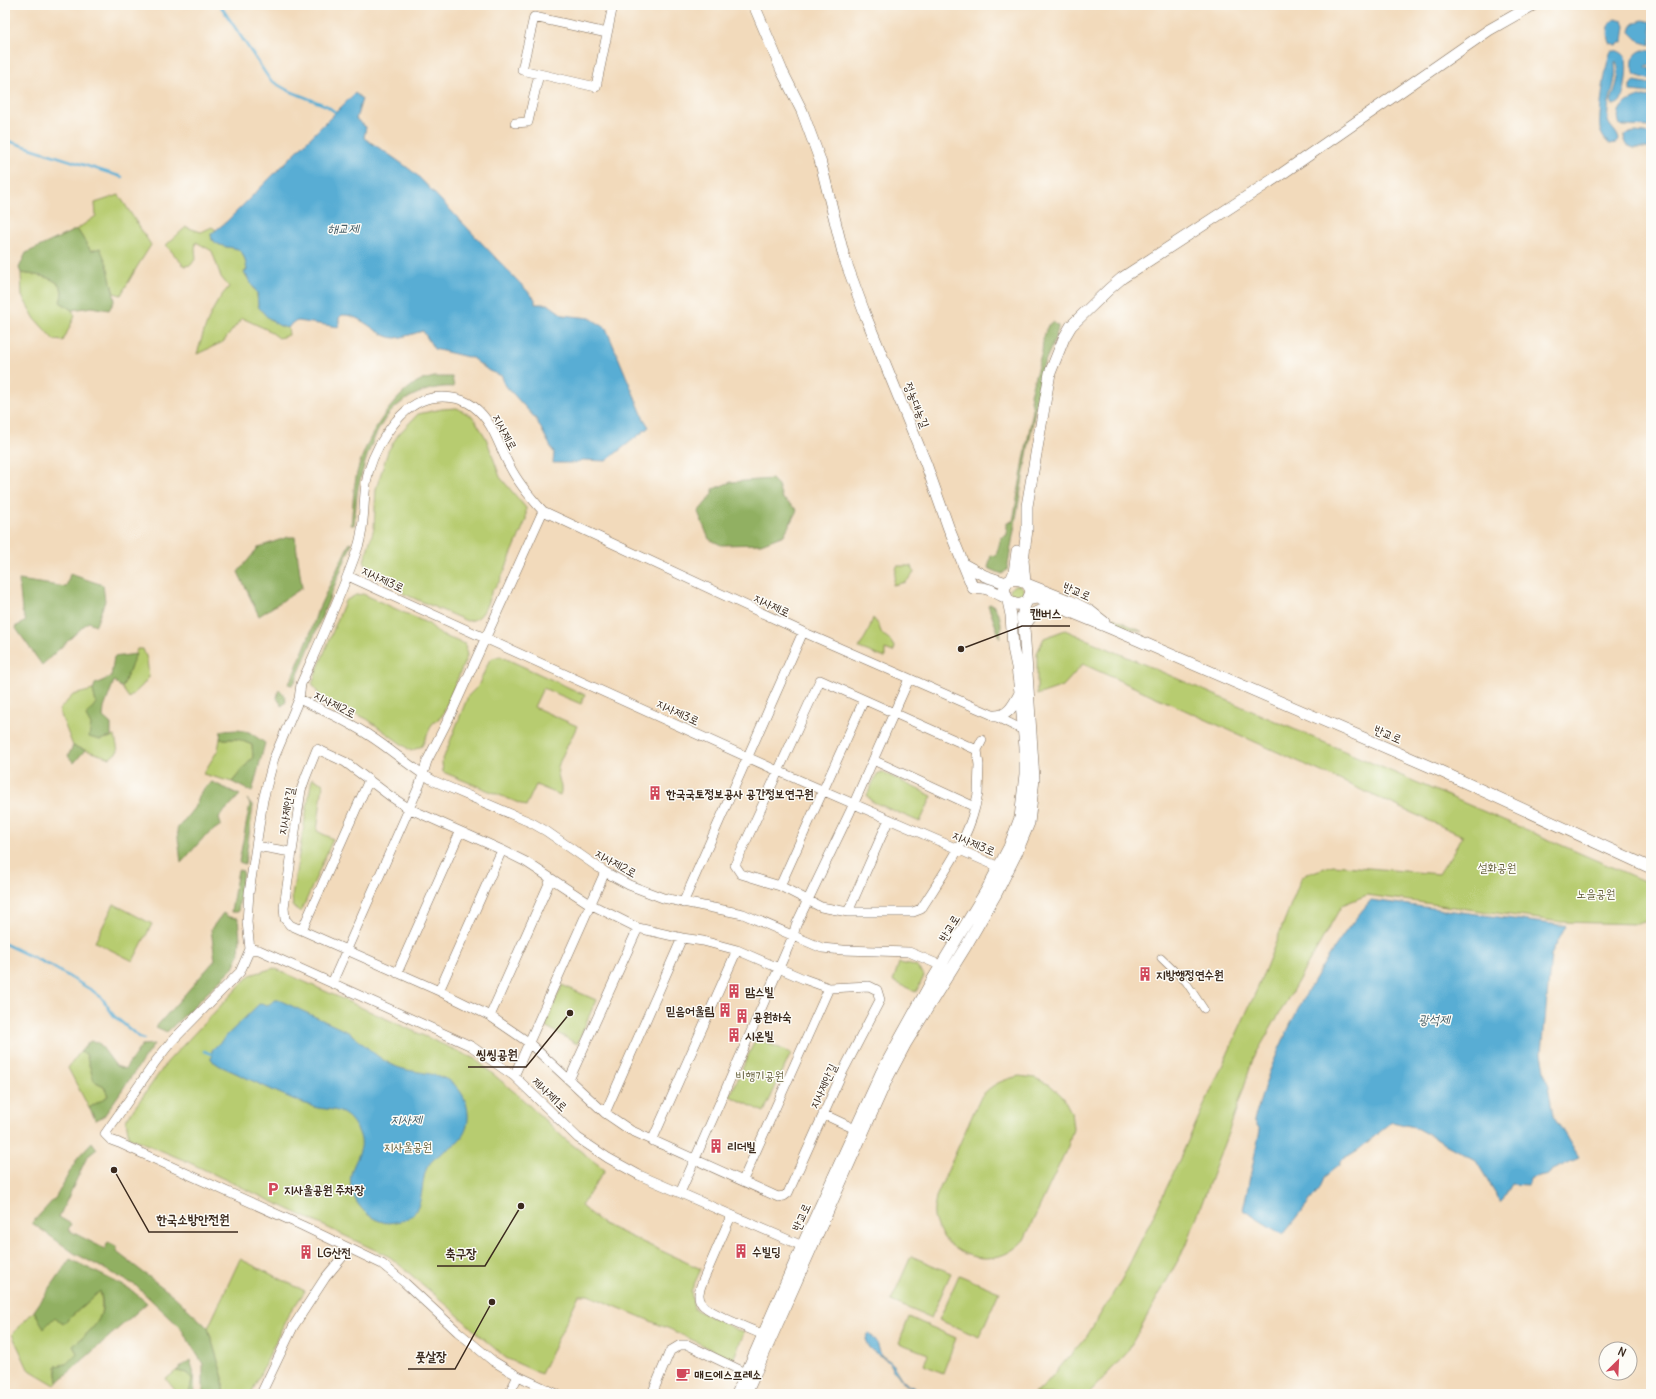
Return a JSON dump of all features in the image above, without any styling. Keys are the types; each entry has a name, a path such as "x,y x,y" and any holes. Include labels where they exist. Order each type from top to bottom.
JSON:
{"street":[{"path":"607,33 534,18 522,70 596,87 613,5"},
{"name":"정농대농길","path":"754,5 782,71 802,111 820,160 844,257 866,317 926,464 949,529 972,584"},
{"path":"972,584 987,588 1016,604 1021,604 1027,601 1030,592 1026,583 1023,565 1027,530 1027,506 1050,373 1064,338 1081,316 1122,278 1282,173 1489,30 1533,5"},
{"path":"515,124 528,122 539,74"},
{"name":"지사제로","path":"250,949 247,922 249,893 267,782 274,758 299,699 301,684 348,576 360,540 366,482 370,466 394,424 404,413 419,402 435,397 454,398 472,405 482,414 490,423 509,465 523,489 543,512 803,632 995,716 1023,730"},
{"path":"1007,599 1004,589 1014,573 1024,510 1027,506"},
{"path":"332,983 345,950 423,775 427,761 543,512"},
{"path":"963,564 985,576 1009,582 1018,579 1026,583"},
{"name":"지사제3로","path":"348,576 484,639 598,688 778,771 999,867"},
{"path":"972,584 985,576"},
{"name":"반교로","path":"1026,583 1090,611 1112,629"},
{"name":"반교로","path":"806,1248 855,1129 898,1039 946,968 966,946 1008,872 1029,823 1034,779 1024,627 1022,620 1027,601 1037,598 1112,629 1440,771 1651,868"},
{"name":"반교로","path":"806,1248 887,1079 999,867 1020,818 1025,774 1023,730 1017,667 1013,648 1011,616 1007,599"},
{"path":"1024,627 1036,611 1042,609 1067,611"},
{"path":"683,903 803,632"},
{"path":"680,1193 793,936 796,925 809,901 909,679"},
{"path":"977,750 820,680 735,866 741,874 780,886 821,907 848,912 913,912 921,909 957,849 972,818 978,794 979,765 977,750 982,740"},
{"path":"995,716 1000,716 1007,713 1013,706 1020,692"},
{"name":"지사제2로","path":"299,699 370,736 423,775 532,823 605,872 630,885 663,898 743,914 822,948 909,952 946,968"},
{"path":"780,886 864,700"},
{"name":"지사제안길","path":"317,749 345,762 408,808 502,850 530,865 590,904 638,928 703,941 737,950 829,988 870,986 877,990 880,1000 842,1073 788,1193 784,1196 778,1197 630,1130 605,1113 528,1042 490,1016 440,991 290,925 285,919 284,908 291,852 301,790 307,771 317,749"},
{"path":"873,760 975,807"},
{"path":"302,930 369,780"},
{"path":"848,912 889,819"},
{"path":"397,972 460,832"},
{"path":"256,846 291,852"},
{"path":"440,991 502,850"},
{"path":"514,1076 605,872"},
{"path":"490,1016 551,879"},
{"path":"569,1080 638,928"},
{"path":"605,1113 682,938"},
{"path":"250,949 240,972 164,1051 105,1134 112,1140 303,1226 382,1264 487,1356 518,1376 557,1394"},
{"name":"제사제1로","path":"250,949 259,950 458,1039 487,1056 514,1076 578,1138 608,1158 639,1175 806,1248"},
{"path":"652,1141 737,950"},
{"path":"1161,958 1186,982 1204,1009"},
{"path":"743,1180 829,988"},
{"path":"823,1114 855,1129"},
{"path":"731,1216 702,1283 699,1293 699,1300 706,1309 764,1335"},
{"path":"737,1394 806,1248"},
{"path":"746,1394 806,1248"},
{"path":"261,1394 292,1327 325,1278 349,1249"},
{"path":"652,1394 670,1351 680,1345 688,1345 746,1373"},
{"path":"509,1394 518,1376"}],"green space":[{"path":"119,195 151,245 121,295 114,293 100,248 91,251 77,229 96,216 95,203"},
{"path":"186,227 201,232 212,227 216,230 211,234 212,240 226,247 236,248 242,253 247,270 244,272 257,293 258,306 275,322 288,328 289,335 279,338 268,330 242,318 223,342 197,354 205,327 213,310 217,302 229,287 221,277 212,251 196,242 196,258 191,265 184,266 166,245"},
{"path":"77,229 91,251 100,248 107,264 115,300 109,310 92,307 72,310 60,302 62,292 57,283 52,279 21,273 19,268 26,253"},
{"path":"21,273 51,279 60,287 62,292 60,302 72,310 75,316 63,341 54,340 35,319 22,296"},
{"path":"1053,322 1058,326 1058,329 1042,369 1007,570 1002,574 988,568 991,555 996,556 1001,538 1007,535 1007,522 1013,521 1033,410 1030,394 1042,352 1043,340 1047,327"},
{"path":"434,377 452,377 454,387 434,388 405,400 389,414 375,436 362,473 358,491 354,525 351,525 357,473 372,435 387,411 406,390 419,381"},
{"path":"457,408 473,417 486,438 500,477 526,508 526,520 500,581 492,591 484,610 478,618 467,621 404,594 398,587 372,574 364,561 374,528 376,489 388,451 398,435 418,414 442,409"},
{"path":"772,479 778,485 782,498 797,510 784,535 761,544 721,545 709,539 698,512 713,494 713,489 731,482"},
{"path":"288,537 295,537 302,588 259,616 238,572 259,547"},
{"path":"350,542 352,543 295,682 292,685 288,684 292,678 310,634 317,612"},
{"path":"897,566 912,566 914,573 906,582 893,585"},
{"path":"70,574 103,585 105,601 96,625 88,622 42,665 15,627 26,621 22,611 19,580 66,587"},
{"path":"1017,585 1022,587 1024,592 1022,597 1017,599 1012,597 1010,592 1012,587"},
{"path":"363,594 429,624 441,635 465,644 467,656 442,716 432,724 422,746 411,751 367,719 320,697 312,683 345,601 356,595"},
{"path":"988,605 993,605 1000,617 1000,638"},
{"path":"1086,605 1143,632 1120,625"},
{"path":"873,618 878,624 882,634 889,639 895,648 893,652 885,649 885,658 859,648 868,632"},
{"name":"설화공원","path":"1065,630 1651,884 1651,920 1637,924 1561,922 1367,895 1342,905 1253,1059 1235,1114 1186,1246 1126,1354 1088,1394 1033,1394 1041,1389 1087,1336 1122,1279 1161,1200 1259,985 1302,876 1333,865 1439,874 1463,836 1083,664 1063,686 1037,695 1037,653 1044,638"},
{"path":"137,649 143,649 147,659 149,677 129,698 122,688"},
{"path":"136,654 122,688 114,681 104,708 103,717 111,724 111,737 100,740 89,737 91,725 86,716 96,703 93,690 95,684 111,677 114,657"},
{"path":"500,656 585,695 581,704 543,688 534,707 577,726 558,767 561,788 560,795 536,785 526,806 443,772 442,762 468,696 478,686 490,659"},
{"path":"279,689 285,696 286,702 282,706 277,698"},
{"path":"93,690 100,740 115,736 118,751 110,758 73,746 59,710 73,695"},
{"path":"238,730 249,732 265,743 252,792 232,782 253,757 252,745 238,739 220,739 221,731"},
{"path":"220,739 238,739 252,745 253,757 232,782 203,774 218,750"},
{"path":"73,746 85,750 74,763 68,756"},
{"path":"882,772 932,796 920,822 871,801 867,795 877,774"},
{"path":"312,778 323,784 317,831 333,839 301,912 293,907 292,896"},
{"path":"212,782 240,795 219,817 221,825 205,836 181,863 177,829 194,808 202,790"},
{"path":"247,799 253,806 245,864 239,862 250,804"},
{"path":"238,870 243,871 238,912 231,912"},
{"path":"114,904 152,924 133,961 95,942"},
{"path":"223,913 229,917 238,918 240,939 239,954 233,968 167,1032 156,1027 215,960 211,929"},
{"path":"899,963 916,966 924,976 916,992 893,981"},
{"name":"지사울공원","path":"274,968 475,1059 518,1095 565,1139 605,1170 581,1206 603,1224 701,1269 691,1291 694,1309 744,1333 733,1360 672,1330 588,1295 579,1295 541,1374 506,1358 390,1257 186,1161 129,1137 126,1120 168,1061 250,975"},
{"path":"562,985 596,1000 577,1044 545,1026"},
{"name":"비행기공원","path":"756,1038 791,1053 764,1112 730,1096"},
{"path":"90,1041 99,1043 116,1066 125,1069 142,1045 154,1044 104,1116 96,1120 89,1108 108,1096 104,1086 94,1081 86,1054 80,1052"},
{"path":"80,1052 86,1054 94,1081 104,1086 108,1096 89,1108 68,1068"},
{"path":"1019,1076 1035,1078 1050,1085 1063,1097 1071,1112 1073,1129 1068,1146 1024,1240 1005,1254 982,1258 971,1256 960,1252 951,1245 943,1237 937,1227 934,1216 936,1197 980,1098 988,1089 998,1083"},
{"path":"92,1142 97,1149 87,1157 59,1217 71,1224 68,1230 105,1249 108,1242 116,1246 118,1253 174,1296 208,1328 223,1378 223,1394 203,1394 203,1364 180,1327 135,1285 74,1253 32,1223 56,1197 78,1157"},
{"path":"911,1256 951,1273 931,1318 891,1301"},
{"path":"70,1259 130,1289 147,1303 58,1382 56,1366 66,1364 77,1353 73,1346 97,1323 102,1309 100,1291 63,1324 55,1317 44,1328 34,1311"},
{"path":"240,1259 305,1291 287,1317 251,1394 223,1394 223,1378 208,1328"},
{"path":"959,1275 999,1292 979,1337 939,1320"},
{"path":"100,1291 102,1310 100,1317 92,1329 73,1346 77,1353 66,1364 56,1366 58,1382 55,1385 28,1369 12,1334 34,1311 44,1327 55,1317 63,1324"},
{"path":"909,1317 956,1338 943,1373 924,1365 928,1354 899,1343"},
{"path":"190,1360 193,1370 195,1394 186,1394 190,1390 192,1380 188,1373 176,1371"},
{"path":"176,1371 188,1373 192,1380 190,1390 186,1394 178,1394 166,1379"}],"water":[{"path":"1615,19 1623,21 1625,26 1623,41 1617,45 1610,43 1608,36 1610,23"},
{"path":"1643,20 1651,22 1651,45 1640,42 1630,32 1631,27 1634,24"},
{"path":"1612,50 1624,55 1627,72 1621,100 1617,104 1613,105 1611,101 1618,76 1618,66 1616,61 1615,62 1615,76 1609,104 1608,121 1619,140 1616,143 1610,144 1602,135 1600,123 1601,101 1605,75 1607,63"},
{"path":"1643,50 1651,51 1651,65 1647,65 1646,67 1651,69 1651,80 1635,75 1633,60 1636,54"},
{"path":"1635,81 1651,84 1651,93 1630,91 1630,85"},
{"name":"해교제","path":"355,93 362,99 356,119 366,127 364,138 398,160 417,175 535,299 535,304 548,304 563,315 590,318 606,328 644,419 649,427 606,461 583,460 574,463 553,463 554,453 536,419 504,384 502,376 489,371 472,358 434,349 423,331 396,338 389,337 356,318 342,315 339,318 339,327 298,321 292,323 288,328 275,323 267,317 258,306 257,293 244,272 247,270 242,253 235,248 225,247 212,240 211,234 226,222"},
{"path":"1643,96 1651,97 1651,127 1620,125 1618,119 1620,109 1623,105"},
{"path":"1636,132 1651,134 1651,148 1634,148 1626,145 1624,140 1625,135 1627,133"},
{"name":"광석제","path":"1371,900 1566,926 1551,955 1542,1053 1553,1115 1579,1158 1552,1170 1549,1174 1531,1178 1527,1185 1512,1184 1501,1202 1476,1161 1414,1127 1392,1122 1358,1150 1341,1160 1339,1165 1324,1177 1320,1188 1283,1235 1243,1210 1260,1130 1254,1120 1269,1073 1289,1027 1301,1004 1326,960 1340,939"},
{"name":"지사제","path":"274,1000 279,1000 348,1032 377,1056 390,1064 405,1069 439,1076 447,1080 454,1084 464,1097 468,1111 465,1132 456,1143 438,1156 428,1166 423,1181 419,1205 409,1218 396,1222 385,1223 369,1215 358,1204 354,1197 350,1182 353,1168 360,1152 361,1142 357,1129 352,1121 343,1113 314,1107 299,1102 220,1066 211,1060 212,1050 259,1004 268,1005"},
{"path":"870,1333 877,1343 881,1355 891,1362 901,1378 908,1385 929,1394 919,1392 906,1385 886,1360 869,1348 866,1339"}],"waterway":[{"path":"220,5 270,80 287,90 327,106 335,112"},
{"path":"5,140 122,177"},
{"path":"5,944 51,966 93,991 102,998 114,1016 139,1037 144,1039"},
{"path":"204,1051 211,1054"}],"place":[{"name":"캔버스","path":"961,649"},
{"name":"한국국토정보공사 공간정보연구원","path":"655,793"},
{"name":"지방행정연수원","path":"1145,974"},
{"name":"맘스빌","path":"734,991"},
{"name":"믿음어울림","path":"725,1010"},
{"name":"씽씽공원","path":"570,1013"},
{"name":"공원하숙","path":"742,1016"},
{"name":"시온빌","path":"734,1035"},
{"name":"리더빌","path":"716,1146"},
{"name":"한국소방안전원","path":"114,1170"},
{"name":"지사울공원 주차장","path":"273,1189"},
{"name":"축구장","path":"521,1206"},
{"name":"수빌딩","path":"741,1251"},
{"name":"LG산전","path":"306,1252"},
{"name":"풋살장","path":"492,1302"},
{"name":"매드에스프레소","path":"683,1374"}],"park label":[{"name":"노을공원","path":"1596,893"}]}
